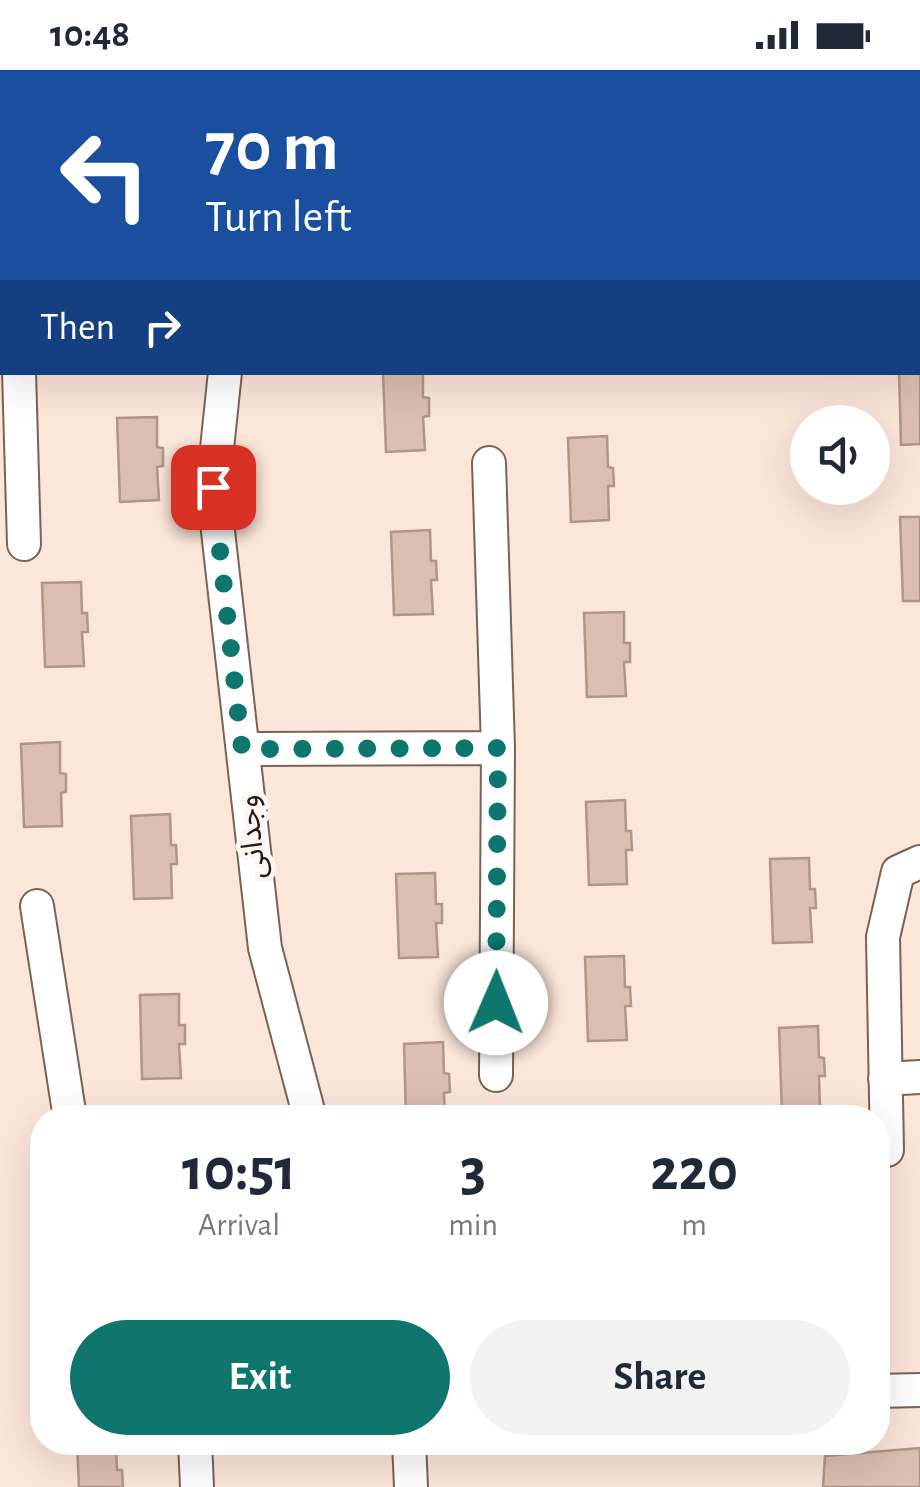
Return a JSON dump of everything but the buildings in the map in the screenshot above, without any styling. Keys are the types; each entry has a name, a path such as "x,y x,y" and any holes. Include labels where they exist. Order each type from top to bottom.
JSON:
{"street":[{"path":"19,375 24,544"},
{"name":"وجدانی","path":"226,375 213,487 242,749 265,948 307,1105"},
{"path":"488,464 498,748 496,1076"},
{"path":"242,749 498,748"},
{"path":"885,1105 882,937 898,872 920,862"},
{"path":"36,906 68,1105"},
{"path":"885,1079 920,1077"},
{"path":"890,1391 920,1390"},
{"path":"196,1455 197,1487"},
{"path":"410,1455 411,1487"}],"route":[{"path":"213,487 242,749 498,748 496,1003"}]}
